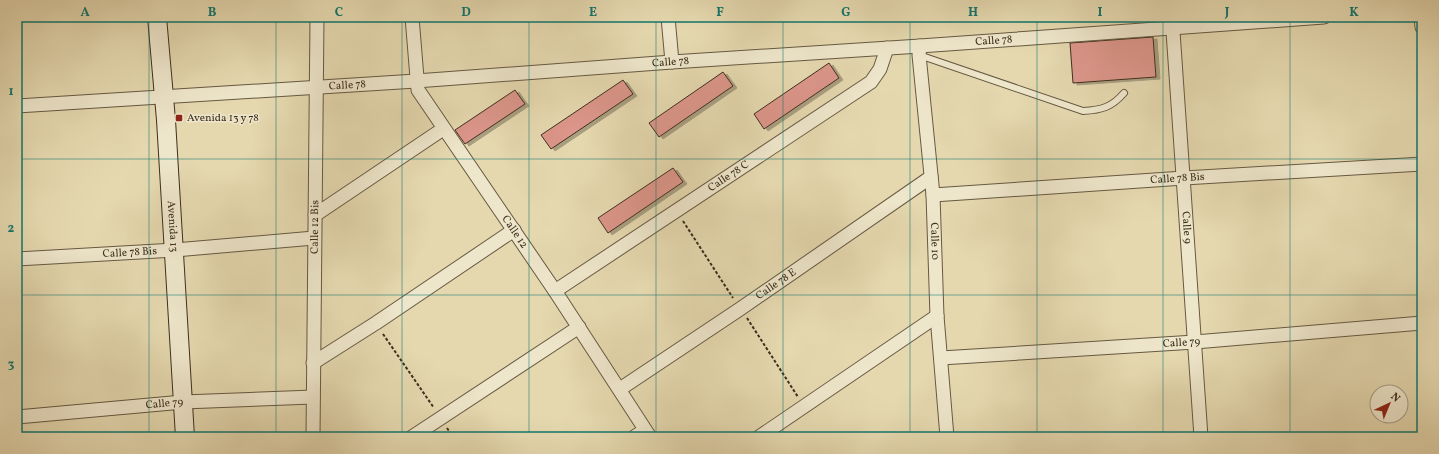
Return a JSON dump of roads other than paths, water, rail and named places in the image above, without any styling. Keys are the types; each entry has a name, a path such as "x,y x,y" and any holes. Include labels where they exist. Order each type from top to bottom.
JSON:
{"street":[{"name":"Avenida 13","path":"157,17 161,71 165,96 185,437"},
{"name":"Calle 12 Bis","path":"313,437 317,17"},
{"name":"Calle 12","path":"412,17 416,81 418,90 443,129 514,230 620,390 643,435"},
{"path":"668,17 672,62"},
{"name":"Calle 78","path":"17,106 316,88 886,48 920,51 1173,23 1324,17"},
{"path":"1421,17 1422,27"},
{"name":"Calle 9","path":"1173,23 1201,437"},
{"name":"Calle 78 C","path":"555,291 871,82 880,69 886,48"},
{"name":"Calle 10","path":"920,51 933,196 937,316 947,437"},
{"path":"315,215 443,129"},
{"name":"Calle 78 Bis","path":"933,196 1184,178 1422,164"},
{"name":"Calle 78 E","path":"620,390 931,177"},
{"path":"313,363 376,323 514,230"},
{"name":"Calle 78 Bis","path":"17,259 175,250 314,238"},
{"path":"759,437 937,316"},
{"name":"Calle 79","path":"941,358 1195,342 1422,322"},
{"path":"412,437 579,328"},
{"name":"Calle 79","path":"17,417 183,402 313,396"}],"lane":[{"path":"920,51 1083,111 1105,108 1116,102 1124,93"}],"place":[{"name":"Avenida 13 y 78","path":"179,118"}]}
